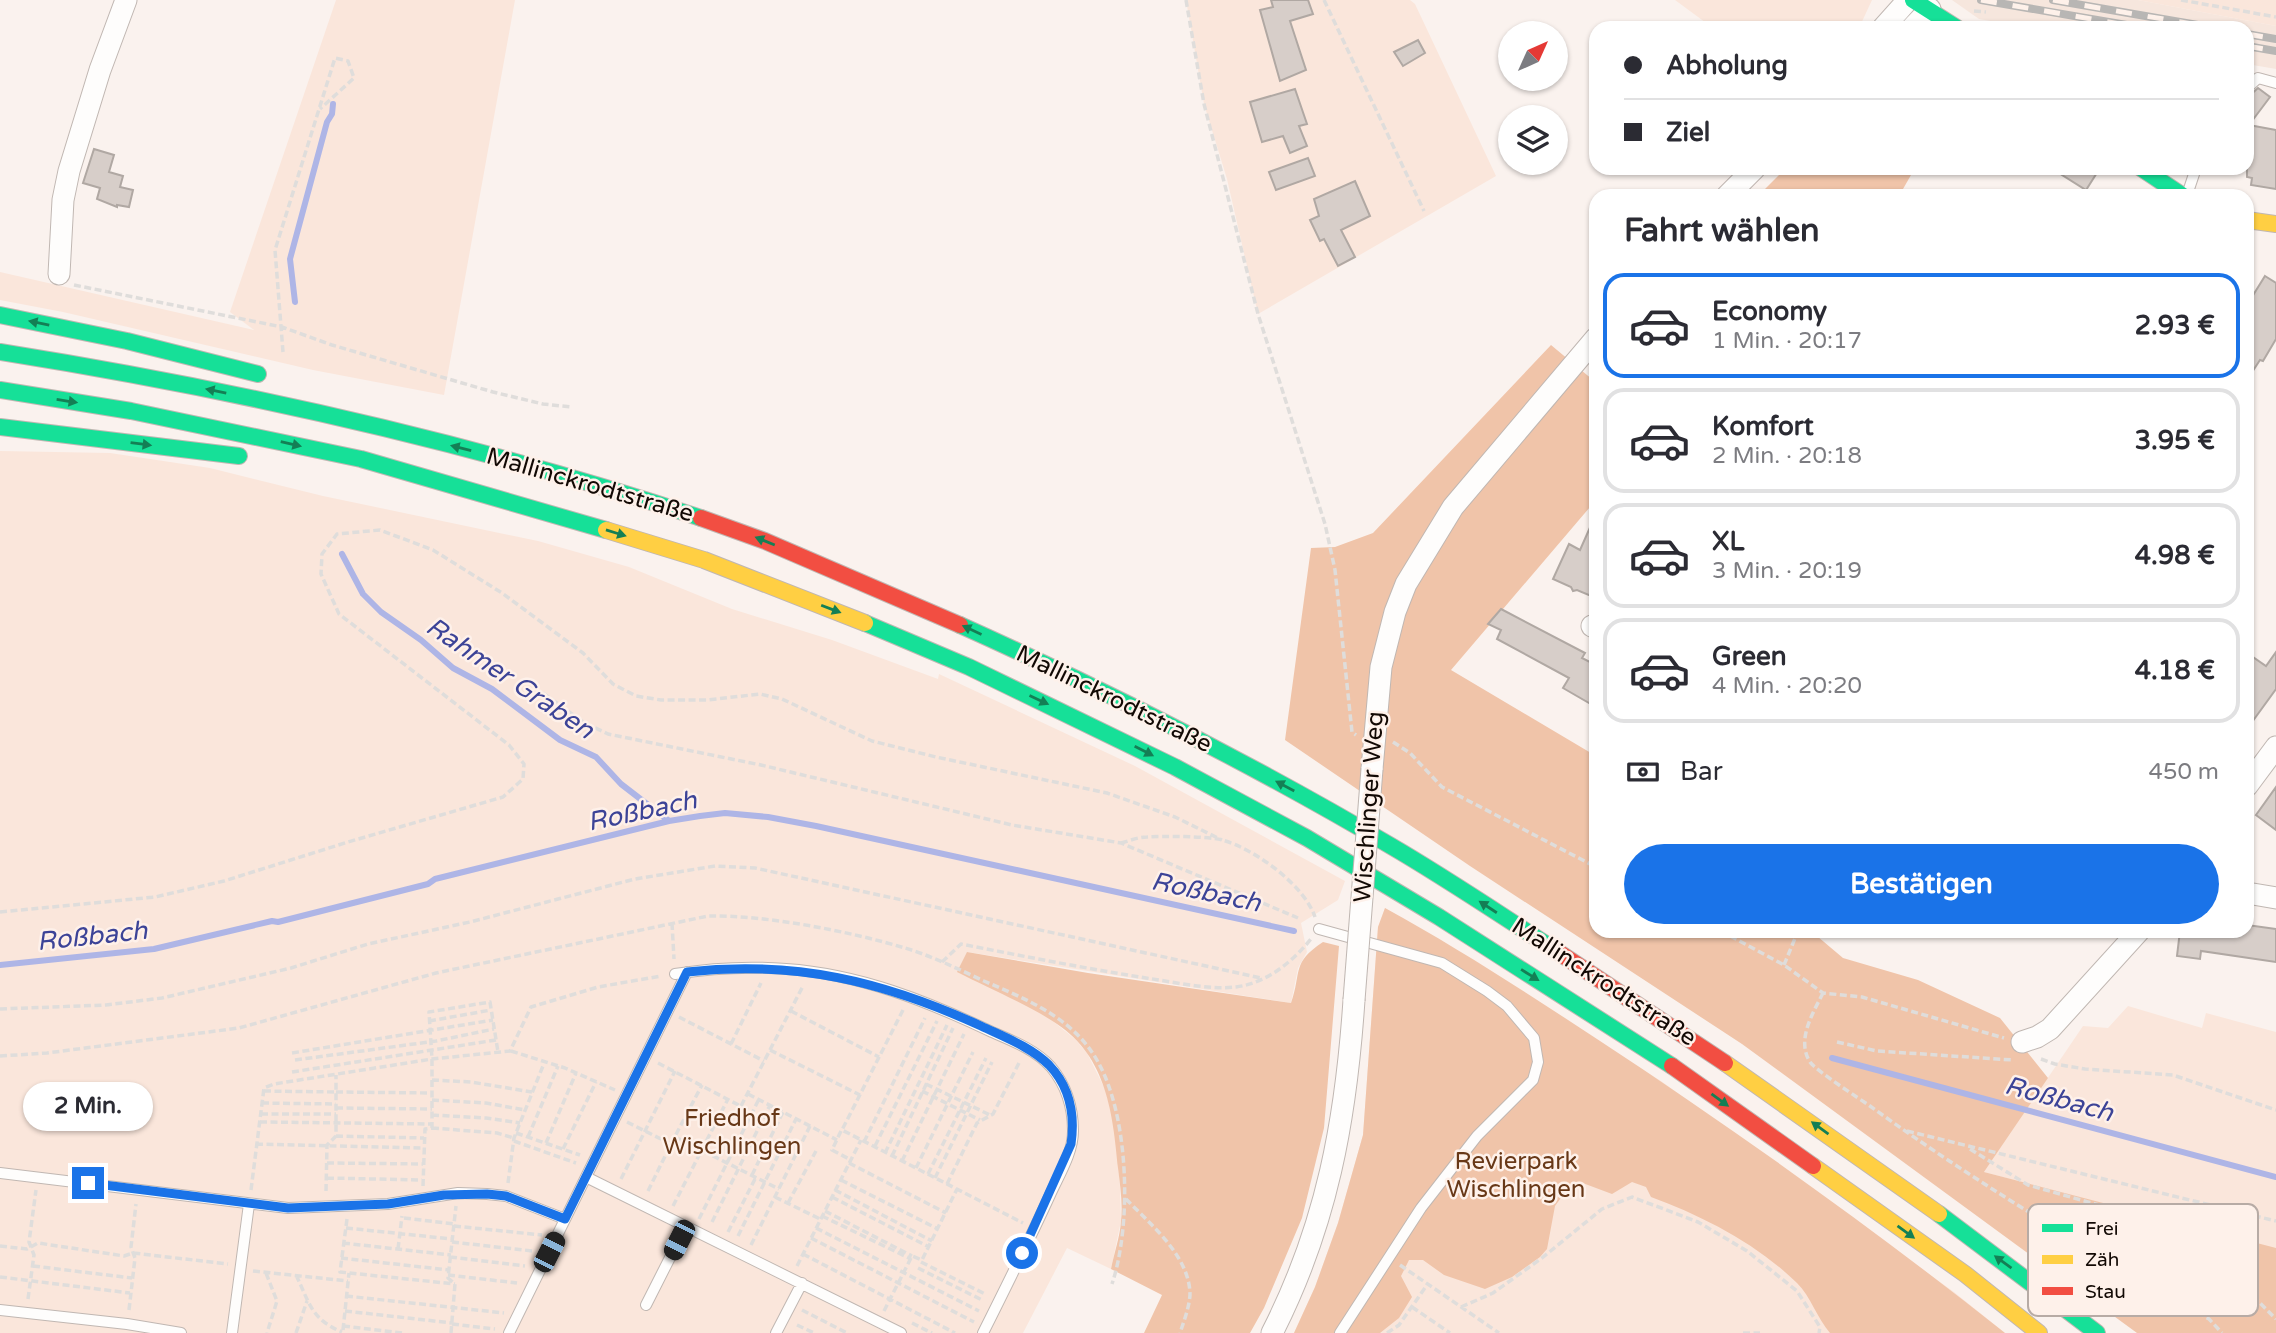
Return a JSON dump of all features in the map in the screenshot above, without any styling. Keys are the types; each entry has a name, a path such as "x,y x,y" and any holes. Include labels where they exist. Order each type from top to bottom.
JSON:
{"main road":[{"path":"1917,12 1940,21"},
{"path":"2152,175 2174,189"},
{"path":"2254,221 2276,224"},
{"path":"0,315 127,341 273,378"},
{"name":"Mallinckrodtstraße","path":"0,352 185,384 314,412 551,471 737,529 918,604 1180,730 1324,807 1430,869 1663,1019 1795,1110 2028,1282"},
{"name":"Mallinckrodtstraße","path":"0,390 131,411 361,459 551,513 704,560 845,614 969,667 1152,755 1307,838 1439,917 1666,1061 1965,1274 2039,1333"},
{"path":"0,427 257,458"},
{"path":"496,440 551,471"},
{"path":"377,480 551,513"},
{"name":"Mallinckrodtstraße","path":"2074,1316 2097,1333"}],"street":[{"path":"59,274 62,200 69,171 100,69 126,0"},
{"path":"1898,21 1917,12"},
{"path":"1734,189 1748,175"},
{"name":"Wischlinger Weg","path":"1272,1333 1307,1251 1329,1180 1345,1101 1381,667 1387,639 1406,584 1454,507 1589,346"},
{"path":"2254,777 2276,747"},
{"path":"2254,894 2276,898"},
{"path":"2019,1051 2050,1029 2134,938"}],"lane":[{"path":"2254,82 2258,78 2276,83"},
{"path":"1319,929 1442,963 1507,1006 1534,1038 1538,1062 1533,1080 1478,1136 1421,1208 1340,1333"},
{"path":"675,974 722,968 761,968 847,978 910,997 970,1021 1026,1048 1050,1066 1065,1087 1070,1101 1073,1130 1068,1155 991,1317"},
{"path":"510,1332 687,972"},
{"path":"591,1168 615,1192 901,1333"},
{"path":"0,1173 288,1208 349,1207 458,1194 506,1196 565,1219"},
{"path":"232,1333 249,1204"},
{"path":"646,1305 690,1228"},
{"path":"776,1333 802,1283"},
{"path":"0,1310 127,1324 181,1333"}],"path":[{"path":"1185,0 1205,104 1258,314 1325,524 1335,570 1352,732 1360,738"},
{"path":"1324,0 1424,211"},
{"path":"2181,0 2276,17"},
{"path":"283,352 275,250 335,58 348,61 354,78 320,109"},
{"path":"59,274 67,283 282,327 344,349 493,392 543,404 572,407"},
{"path":"0,912 155,897 224,881 503,797 523,779 524,764 509,745 338,614 321,574 321,554 337,534 380,530 433,550 502,593 583,653 613,684 636,695 660,700 707,700 760,694 782,699 872,741 1107,793 1175,817 1254,855 1278,870 1312,908"},
{"path":"543,693 583,722 608,734 761,765 1012,825 1121,844 1298,918"},
{"path":"1388,741 1403,746 1442,787 1589,863"},
{"path":"1121,844 1144,836 1222,840"},
{"path":"0,1009 106,1005 162,998 291,968 368,944 470,922 635,879 715,866 768,871 1261,978"},
{"path":"0,1056 47,1053 239,1028 436,973 672,923 675,974 598,986 531,1007 510,1051"},
{"path":"1739,938 1823,993 1863,997 1991,1035 2019,1051"},
{"path":"1784,965 1795,938"},
{"path":"942,962 961,944 1199,986 1237,987 1283,968 1301,951"},
{"path":"731,1044 760,987 761,968"},
{"path":"741,1106 810,972"},
{"path":"1823,993 1810,1018 1804,1039 1811,1063 1902,1130 2028,1214"},
{"path":"910,997 831,1150 946,1213"},
{"path":"432,1126 429,1012 490,1002 498,1052"},
{"path":"790,1278 931,1006"},
{"path":"429,1021 491,1010"},
{"path":"790,1011 879,1056"},
{"path":"668,1012 764,1061"},
{"path":"892,1156 926,1084 951,1014"},
{"path":"875,1147 951,1014"},
{"path":"885,1153 951,1014"},
{"path":"292,1053 493,1020"},
{"path":"902,1161 970,1021"},
{"path":"295,1060 495,1029"},
{"path":"292,1072 496,1040"},
{"path":"1837,1042 1877,1051 2019,1051"},
{"path":"947,1184 977,1123 990,1116 1026,1048"},
{"path":"770,1049 860,1095"},
{"path":"249,1204 264,1088 274,1084 432,1059 510,1051 545,1061 626,1095"},
{"path":"916,1168 973,1052"},
{"path":"646,1056 752,1112"},
{"path":"928,1174 986,1058"},
{"path":"2031,1062 2043,1059 2085,1069 2173,1075 2276,1110"},
{"path":"506,1196 515,1137 545,1061"},
{"path":"935,1178 992,1062"},
{"path":"528,1137 558,1066"},
{"path":"615,1192 675,1071"},
{"path":"546,1143 576,1073"},
{"path":"326,1208 327,1145 336,1136 336,1075"},
{"path":"432,1080 471,1082 532,1092"},
{"path":"563,1149 597,1081"},
{"path":"926,1084 990,1116"},
{"path":"641,1204 702,1085"},
{"path":"264,1091 432,1093"},
{"path":"922,1091 981,1121"},
{"path":"748,1094 836,1140"},
{"path":"667,1217 727,1099"},
{"path":"690,1228 759,1099"},
{"path":"432,1100 486,1103 525,1110"},
{"path":"262,1103 432,1109"},
{"path":"706,1236 770,1105"},
{"path":"727,1247 754,1176 783,1112"},
{"path":"261,1114 336,1114"},
{"path":"432,1115 520,1123"},
{"path":"616,1116 671,1144"},
{"path":"727,1247 765,1182 796,1119"},
{"path":"260,1122 432,1126 497,1133 515,1137 591,1168"},
{"path":"422,1198 425,1129 432,1126"},
{"path":"746,1256 810,1126"},
{"path":"842,1130 1034,1228"},
{"path":"1902,1130 2206,1204"},
{"path":"336,1136 424,1138"},
{"path":"515,1137 528,1137 563,1149 591,1168"},
{"path":"675,1137 779,1189"},
{"path":"256,1144 424,1148"},
{"path":"1965,1145 2028,1185 2095,1204"},
{"path":"788,1203 816,1151"},
{"path":"327,1163 424,1164"},
{"path":"26,1313 34,1255 29,1242 37,1177"},
{"path":"327,1178 423,1180"},
{"path":"841,1180 938,1229"},
{"path":"913,1278 957,1189"},
{"path":"127,1324 135,1258 131,1247 138,1190"},
{"path":"835,1190 932,1241"},
{"path":"455,1284 448,1278 458,1194"},
{"path":"775,1197 922,1261 991,1317"},
{"path":"832,1197 929,1247"},
{"path":"1461,1307 1493,1293 1542,1258 1601,1209 1632,1198 1698,1222 1747,1251 1797,1291 1820,1327 1819,1333"},
{"path":"1112,1284 1126,1199 1171,1248 1189,1285 1190,1297 1180,1333"},
{"path":"398,1249 400,1202"},
{"path":"349,1207 340,1272 455,1284"},
{"path":"2258,1217 2276,1221"},
{"path":"401,1218 556,1237"},
{"path":"346,1228 549,1252"},
{"path":"816,1228 991,1317"},
{"path":"811,1238 898,1283 991,1317"},
{"path":"0,1246 27,1249 38,1243 124,1256 133,1253 348,1282"},
{"path":"344,1243 541,1268"},
{"path":"803,1254 955,1333"},
{"path":"879,1322 911,1257"},
{"path":"341,1258 533,1285"},
{"path":"1389,1258 1499,1333"},
{"path":"33,1266 132,1278"},
{"path":"918,1268 991,1317"},
{"path":"266,1272 277,1301 267,1333"},
{"path":"343,1330 349,1273"},
{"path":"296,1275 314,1313 324,1325 343,1330 402,1333"},
{"path":"0,1277 131,1293"},
{"path":"451,1333 455,1284"},
{"path":"1387,1333 1399,1325 1428,1284"},
{"path":"346,1296 518,1315"},
{"path":"296,1333 307,1299"},
{"path":"2258,1301 2276,1319"},
{"path":"791,1304 847,1333"},
{"path":"1412,1307 1450,1333"},
{"path":"345,1311 510,1332"},
{"path":"2201,1316 2222,1333"},
{"path":"1743,1333 1760,1333"}],"shaded area":[{"path":"1952,0 2138,0 2249,21 1991,21 1979,19"},
{"path":"2254,22 2276,26 2276,69 2254,65"}],"green space":[{"path":"336,0 515,0 444,395 313,370 0,300 0,272 254,330 230,312"},
{"path":"1186,0 1410,0 1415,4 1496,176 1258,314 1227,179 1204,104"},
{"path":"1675,0 1872,0 1862,21 1704,21"},
{"path":"2138,0 2276,0 2276,26"},
{"path":"1779,175 1911,175 1903,189 1765,189"},
{"path":"1551,345 1589,377 1589,508 1451,670 1589,752 1589,938 1819,938 1843,958 1918,980 2000,1018 2048,1078 1984,1172 2107,1204 2028,1204 2028,1253 1742,1044 1470,866 1285,740 1311,548 1335,547 1373,533"},
{"name":"Friedhof Wischlingen","path":"0,451 110,453 210,468 323,496 538,541 629,567 732,609 832,640 938,679 939,674 1135,766 1345,881 1338,900 1301,923 1307,952 1298,968 1291,1003 967,952 1075,1039 1087,1053 1105,1089 1114,1120 1121,1221 1111,1269 1067,1248 1023,1333 0,1333"},
{"name":"Revierpark Wischlingen","path":"1385,908 1661,1081 1954,1292 2005,1333 1294,1333 1315,1287 1338,1223 1363,1135 1378,927"},
{"name":"Revierpark Wischlingen","path":"1385,908 1518,988 1701,1109 1855,1219 2005,1333 1830,1333 1797,1283 1765,1256 1728,1232 1651,1197 1646,1187 1632,1182 1612,1194 1580,1182 1572,1183 1555,1206 1547,1249 1512,1277 1485,1289 1444,1275 1423,1260 1409,1260 1401,1276 1412,1297 1399,1318 1380,1333 1294,1333 1315,1287 1338,1223 1363,1135 1378,927"},
{"path":"1323,942 1339,946 1324,1128 1302,1218 1264,1308 1250,1333 1144,1333 1162,1295 1111,1269 1122,1208 1110,1108 1097,1070 1074,1037 1057,1024 957,972 967,952 1291,1003 1302,962"},
{"path":"2128,1006 2202,1028 2206,1013 2276,1032 2276,1249 2258,1244 2258,1204 2105,1204 1984,1172 2083,1026 2108,1028"},
{"path":"2258,1243 2276,1248 2276,1333 2137,1333 2114,1316 2258,1316"}],"building":[{"path":"1271,0 1308,0 1313,14 1290,21 1306,70 1280,81 1260,10 1273,7"},
{"path":"1418,40 1425,53 1403,66 1394,52"},
{"path":"2258,88 2270,97 2254,118 2254,92"},
{"path":"1295,89 1307,124 1299,126 1307,146 1290,153 1283,136 1262,142 1250,102"},
{"path":"2254,126 2276,130 2276,189 2251,185 2252,178 2247,177 2254,175"},
{"path":"94,149 114,155 109,172 123,176 120,187 133,190 129,207 117,207 97,199 100,188 83,183"},
{"path":"1308,158 1315,176 1276,190 1269,172"},
{"path":"2062,175 2096,175 2084,189"},
{"path":"1355,181 1370,216 1341,230 1355,257 1338,266 1324,239 1320,241 1310,220 1319,216 1314,199"},
{"path":"2265,276 2276,283 2276,339 2263,361 2260,360 2254,369 2254,294"},
{"path":"1589,530 1589,595 1573,591 1571,587 1553,579 1569,544 1580,550"},
{"path":"1501,609 1585,653 1582,658 1589,662 1589,703 1563,688 1569,678 1497,639 1501,630 1488,624"},
{"path":"2276,652 2276,689 2254,719 2254,658 2266,666"},
{"path":"2276,787 2276,830 2256,815"},
{"path":"2254,926 2276,929 2276,962 2201,951 2200,959 2177,956 2179,938 2254,938"}],"waterway":[{"name":"Rahmer Graben","path":"295,302 290,259 333,104"},
{"name":"Rahmer Graben","path":"342,554 363,594 381,612 421,640 453,668 492,689 560,740 596,757 621,784 669,821"},
{"name":"Roßbach","path":"0,965 154,949 272,921 278,922 428,884 435,879 669,821 725,813 768,817 816,826 1294,931"},
{"name":"Roßbach","path":"1832,1058 2276,1177"}],"railway":[{"path":"1981,0 2103,21"},
{"path":"2053,0 2174,21"},
{"path":"2254,35 2276,39"},
{"path":"2254,47 2276,51"}],"traffic: fast":[{"path":"1913,0 1946,21"},
{"path":"2152,175 2172,189"},
{"path":"0,315 127,341 258,374"},
{"path":"0,352 178,383 354,421 528,465 701,518"},
{"path":"0,390 131,411 361,459 606,530"},
{"path":"0,427 239,456"},
{"path":"865,623 969,667 1175,767 1307,838 1439,917 1672,1066"},
{"path":"960,625 1124,702 1286,786 1412,858 1552,948"},
{"path":"1939,1214 2028,1281"},
{"path":"2074,1316 2097,1333"}],"traffic: slow":[{"path":"2254,221 2276,224"},
{"path":"606,530 704,560 865,623"},
{"path":"1725,1063 1939,1214"},
{"path":"1813,1166 1965,1274 2039,1333"}],"traffic: jam":[{"path":"701,518 765,541 960,625"},
{"path":"1552,948 1725,1063"},
{"path":"1672,1066 1813,1166"}],"route":[{"path":"88,1183 288,1208 349,1207 388,1204 429,1196 487,1194 506,1196 565,1219 687,972 745,967 788,969 847,978 910,997 1028,1049 1050,1066 1065,1087 1070,1101 1073,1130 1071,1144 1022,1253"}]}
